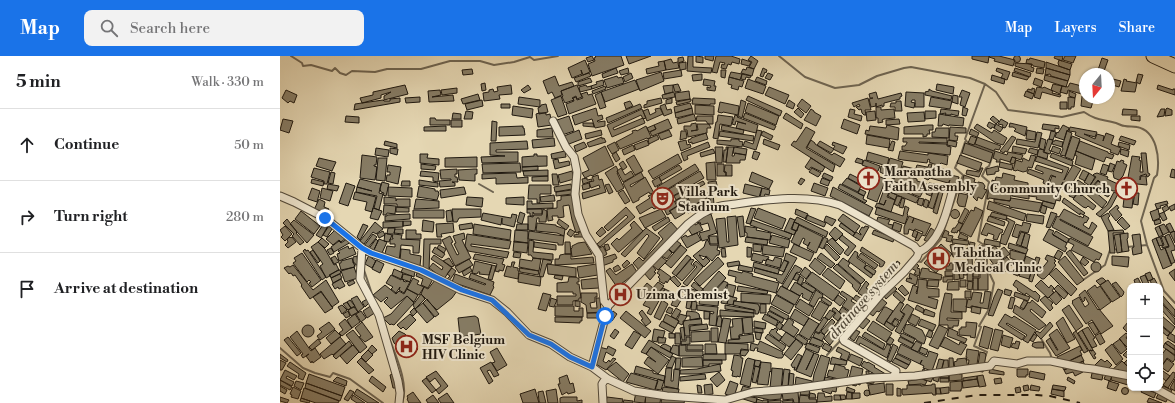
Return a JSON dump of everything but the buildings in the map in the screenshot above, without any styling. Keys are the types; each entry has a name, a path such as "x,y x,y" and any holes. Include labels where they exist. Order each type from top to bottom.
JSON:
{"highway":[{"path":"1153,56 1175,66"}],"street":[{"path":"553,120 566,147 574,158 577,172 575,194 578,214 586,236 599,255 604,300 608,306"},
{"path":"894,377 896,370 844,341 843,339 881,294 904,272 917,257 919,252 926,249 935,238 946,212 953,189"},
{"path":"280,196 325,218 362,248 371,253 421,270 462,290 492,300 529,335 551,344 570,357 592,367 606,378 634,391 652,395 725,400 753,392 793,389 871,378 894,377 990,366 994,361 1017,364 1027,361 1045,360 1127,375"},
{"path":"592,367 608,306 688,224 703,212 718,206 755,200 811,199 830,201 849,209 914,246 919,252"},
{"path":"362,248 360,279 379,315 398,381 400,394 399,403"},
{"path":"603,403 602,384 606,378"},
{"path":"1160,391 1175,399"}],"waterway":[{"path":"291,56 302,63 303,66 311,65 332,71 335,68 340,73 346,75 352,71 375,72 387,69 421,69 450,61 480,61 494,65 514,62 530,57 534,60 558,56"},
{"path":"779,56 805,77 835,88 859,85 877,76 911,67 970,78 985,84 996,92 1008,110 1062,117 1084,112 1096,118 1123,126 1136,127 1144,130 1153,139 1156,146 1158,168 1141,221 1147,245 1164,291 1175,303"},
{"name":"drainage system","path":"985,84 965,139 968,143 994,152 989,166 986,168 982,176 989,182 978,241 987,247 987,268 994,283 989,309 979,326 981,327 974,346 987,352 985,357"},
{"name":"drainage system","path":"960,157 965,142"},
{"name":"drainage system","path":"916,261 921,262 941,239 963,175 955,168 958,161"},
{"name":"drainage system","path":"479,184 493,192"},
{"name":"drainage system","path":"1127,247 1147,245"},
{"name":"drainage system","path":"1083,280 1105,265 1110,250 1119,249"},
{"path":"364,270 372,294"},
{"path":"388,335 403,378 404,396 402,403"},
{"name":"drainage system","path":"1040,337 1052,359"},
{"name":"drainage system","path":"827,355 841,340"},
{"path":"280,348 303,368 330,377 333,373 350,379 383,403"}],"railway":[{"path":"924,403 977,395 1050,396 1080,403"}],"place":[{"name":"Maranatha Faith Assembly","path":"868,178"},
{"name":"Community Church","path":"1126,188"},
{"name":"Villa Park Stadium","path":"662,198"},
{"name":"Tabitha Medical Clinic","path":"938,259"},
{"name":"Uzima Chemist","path":"621,294"},
{"name":"MSF Belgium HIV Clinic","path":"406,346"}],"route":[{"path":"325,218 362,248 371,253 421,270 462,290 492,300 529,335 551,344 570,357 592,367 605,316"}]}
